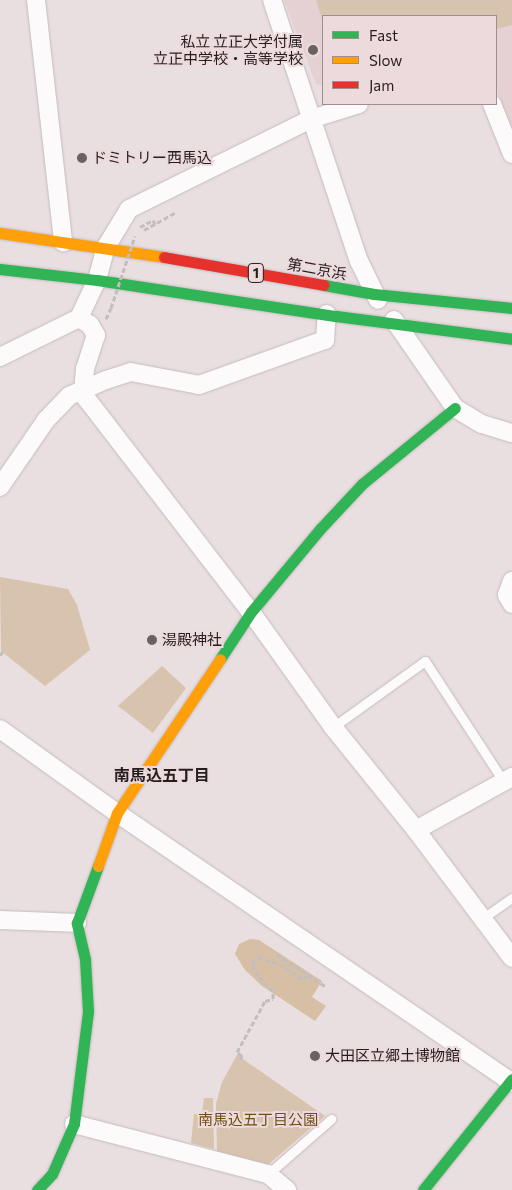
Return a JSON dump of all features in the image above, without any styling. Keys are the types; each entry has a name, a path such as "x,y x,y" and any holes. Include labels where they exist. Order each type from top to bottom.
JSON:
{"main road":[{"name":"第二京浜","path":"0,233 106,247 374,294 512,308"},
{"name":"1","path":"0,269 97,280 512,339"},
{"path":"37,1190 52,1174 74,1124 88,1011 85,959 78,923 117,813 251,612 320,529 362,484 455,408"},
{"path":"423,1190 511,1081"}],"street":[{"path":"36,0 63,242"},
{"path":"272,0 359,261 374,294 398,324 455,408 482,424 512,433"},
{"path":"0,357 79,318 97,280 106,247 129,209 312,119 356,105"},
{"path":"492,105 512,154"},
{"path":"0,487 46,420 69,396 106,380 131,372 199,385 325,340 327,314"},
{"path":"79,318 90,325 96,335 85,369 83,390 86,398 251,612 332,726 416,830 512,958"},
{"path":"512,581 507,595 512,604"},
{"path":"0,729 117,813 511,1081"},
{"path":"416,830 508,780"},
{"path":"0,920 78,923"},
{"path":"74,1124 268,1174 287,1190"}],"lane":[{"path":"332,726 425,661 508,780"},
{"path":"483,918 512,898"},
{"path":"268,1174 331,1119"}],"path":[{"path":"111,308 135,236 176,212"},
{"path":"136,229 152,220 155,224"},
{"path":"0,655 5,649"},
{"path":"277,954 325,986"},
{"path":"240,1059 242,1056 237,1052 265,1001 274,999 273,991 258,976 252,964 258,957 280,964 303,979 309,976"}],"shaded area":[{"name":"私立 立正大学付属 立正中学校・高等学校","path":"284,0 512,0 512,131 497,91 497,15 322,15 322,86 316,84"},
{"path":"250,939 259,940 322,981 312,997 326,1006 315,1021 262,986 245,970 235,954 239,944"}],"green space":[{"path":"316,0 512,0 512,25 497,29 497,15 322,15 322,19"},
{"path":"0,577 68,589 77,605 90,650 45,686 1,651"},
{"path":"162,666 186,688 153,733 118,706"},
{"name":"南馬込五丁目公園","path":"237,1055 325,1116 264,1168 217,1152 216,1104 222,1082"},
{"path":"204,1098 213,1098 214,1149 191,1143 194,1114 202,1114"}],"traffic: fast":[{"path":"0,269 97,280 336,316 512,339"},
{"path":"324,285 374,294 512,308"},
{"path":"220,659 251,612 320,529 362,484 455,408"},
{"path":"37,1190 52,1174 74,1124 88,1011 85,959 77,923 98,866"},
{"path":"423,1190 512,1079"}],"traffic: slow":[{"path":"0,233 164,257"},
{"path":"98,866 117,813 220,659"}],"traffic: jam":[{"path":"164,257 324,285"}],"place":[{"name":"私立 立正大学付属 立正中学校・高等学校","path":"313,50"},
{"name":"ドミトリー西馬込","path":"82,158"},
{"name":"湯殿神社","path":"152,640"},
{"name":"大田区立郷土博物館","path":"315,1056"}],"district":[{"name":"南馬込五丁目","path":"162,775"}]}
